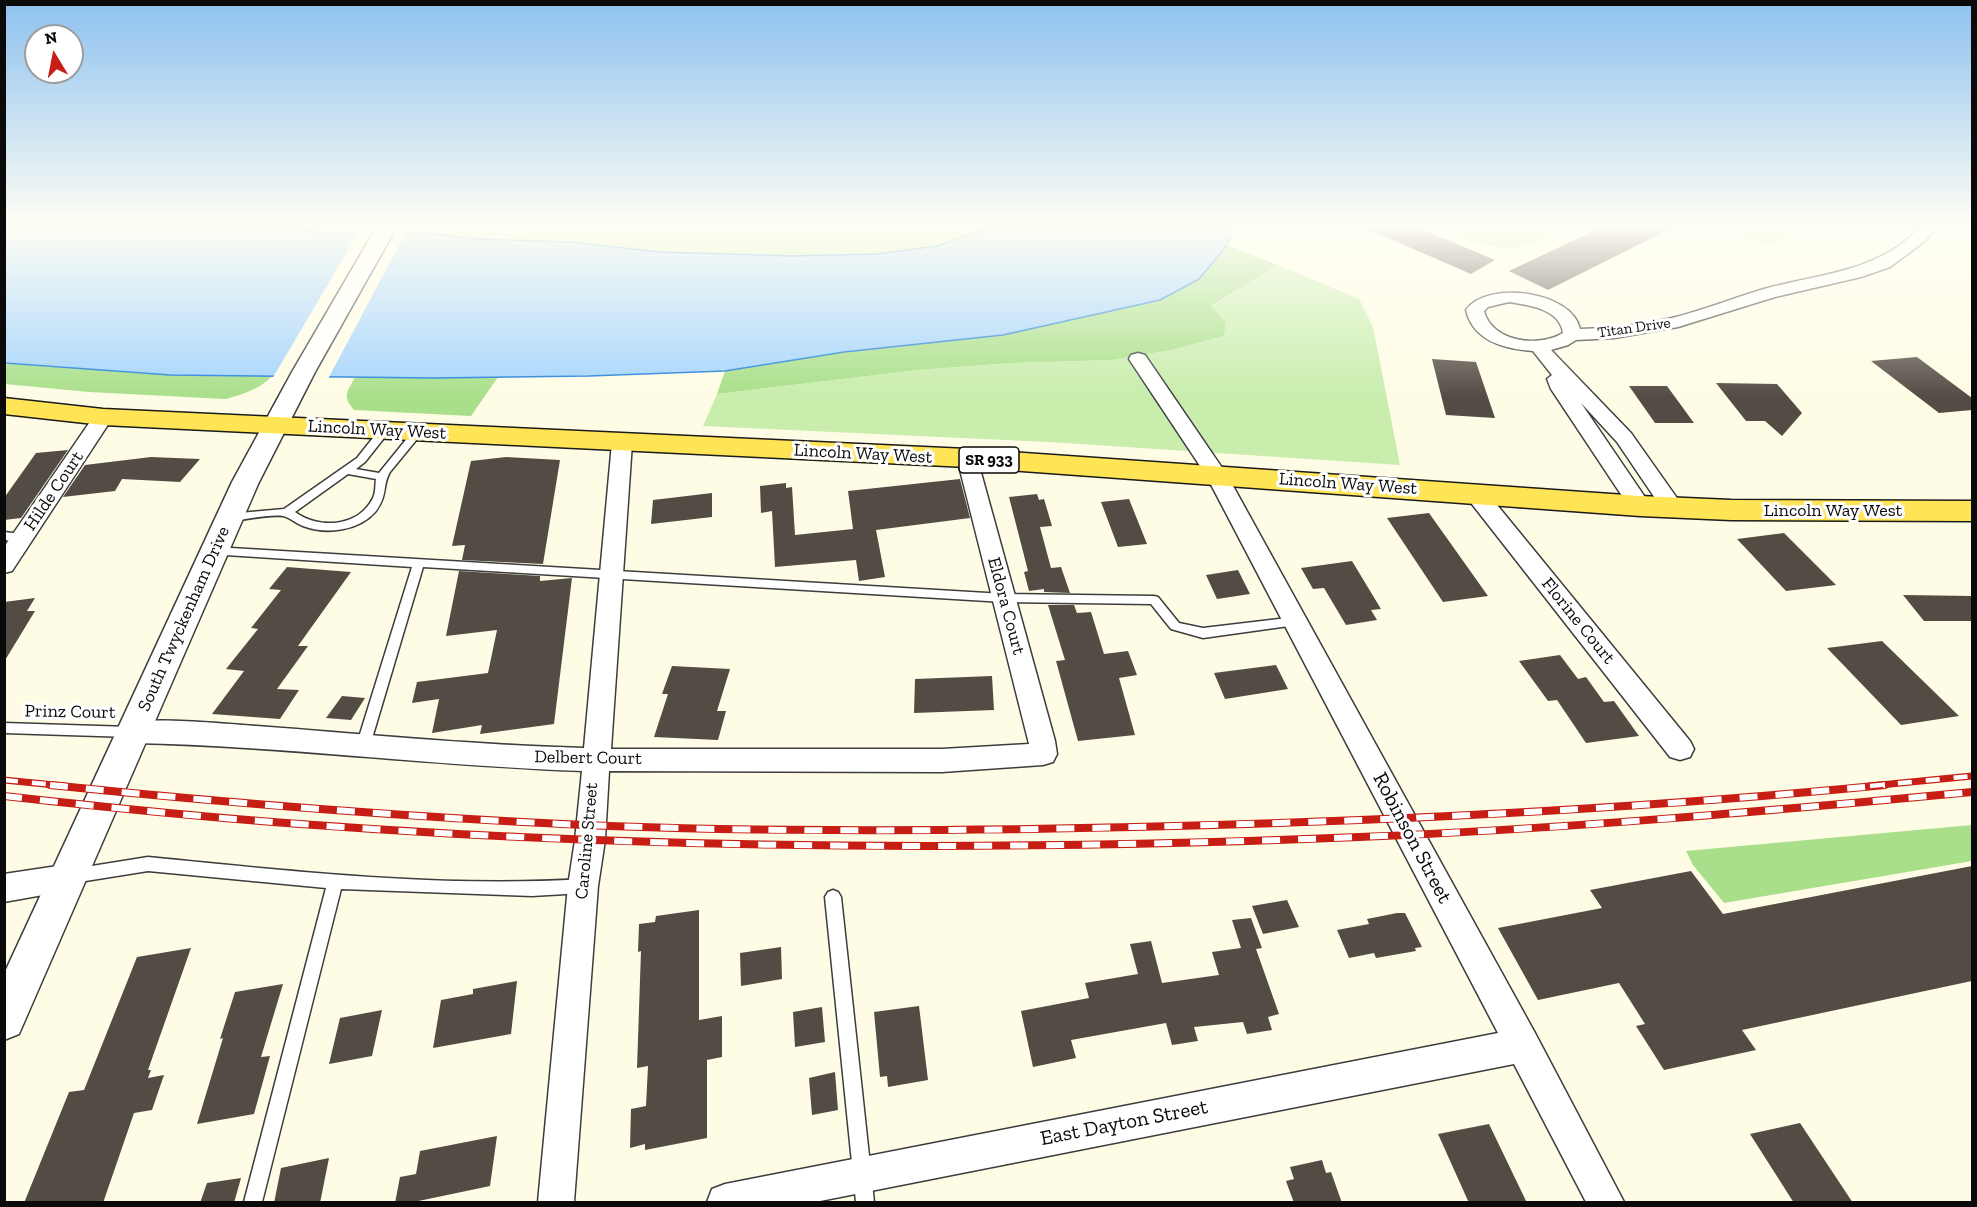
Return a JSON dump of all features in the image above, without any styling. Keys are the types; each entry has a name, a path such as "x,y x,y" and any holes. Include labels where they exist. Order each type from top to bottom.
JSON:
{"main road":[{"name":"Lincoln Way West","path":"4,406 103,417 967,459 1673,508 1972,511"}],"street":[{"name":"South Twyckenham Drive","path":"4,1020 71,877 228,518 274,425 354,284"},
{"name":"Titan Drive","path":"1572,335 1572,327 1568,319 1558,311 1528,299 1509,297 1493,299 1482,303 1475,310 1475,317 1480,325 1490,333 1521,345 1539,347 1565,342 1572,335 1614,333 1678,322 1770,293 1807,284"},
{"path":"1539,347 1552,365 1618,429 1673,508"},
{"name":"Robinson Street","path":"1138,359 1216,475 1606,1203"},
{"path":"1552,365 1560,389 1640,506"},
{"name":"Hilde Court","path":"4,565 14,537 103,417"},
{"name":"Caroline Street","path":"556,1203 583,886 590,840 622,443"},
{"name":"Eldora Court","path":"967,459 1042,741 1043,754"},
{"name":"Florine Court","path":"1476,494 1680,749"},
{"name":"Delbert Court","path":"134,732 255,736 359,746 564,759 758,762 962,759 1043,754"},
{"path":"4,888 71,877"},
{"name":"East Dayton Street","path":"724,1203 863,1189 1523,1046"}],"lane":[{"path":"228,518 287,512 361,460 384,431"},
{"path":"287,512 298,523 326,529 351,524 370,511 380,497 381,477 417,432"},
{"path":"346,470 381,477"},
{"path":"214,550 1004,598 1154,600 1175,626 1203,633 1296,621"},
{"path":"359,746 366,735 419,562"},
{"name":"Prinz Court","path":"4,728 134,732"},
{"path":"71,877 148,864 335,882 532,889 583,886"},
{"path":"253,1203 335,882"},
{"path":"833,897 863,1189"}],"green space":[{"path":"1173,284 1246,284 1211,306 1226,323 1224,336 1171,350 1112,360 1012,363 917,370 717,394 725,371 844,352"},
{"path":"1247,284 1324,284 1359,299 1373,327 1400,465 1049,442 703,426 717,394 917,370 1012,363 1112,360 1171,350 1224,336 1226,323 1211,307"},
{"path":"4,363 170,375 272,376 257,388 226,399 89,392 5,384"},
{"path":"355,377 498,377 471,416 354,410 348,401 347,394"},
{"path":"1972,825 1972,861 1724,903 1693,865 1686,851"}],"water":[{"path":"4,284 1189,284 1160,300 1003,335 844,352 725,371 434,378 170,375 5,363"}],"pier":[{"path":"328,284 378,284 328,379 272,379"}],"building":[{"path":"1536,284 1559,284 1548,290"},
{"path":"1917,357 1972,398 1972,410 1939,413 1871,361"},
{"path":"1432,359 1476,362 1495,418 1446,415"},
{"path":"1716,383 1777,384 1802,413 1782,436 1765,421 1746,421"},
{"path":"1629,386 1667,386 1694,423 1655,423"},
{"path":"68,450 21,518 4,520 4,498 36,453"},
{"path":"151,457 200,459 180,482 122,479 115,491 63,497 85,465"},
{"path":"506,457 560,460 543,564 462,560 465,545 452,546 471,461"},
{"path":"960,479 970,518 876,530 885,577 859,581 856,560 775,567 772,511 761,513 760,486 786,483 786,488 792,487 795,535 853,529 848,491"},
{"path":"712,493 712,517 651,524 653,500"},
{"path":"1037,494 1039,500 1044,499 1052,526 1040,527 1051,568 1061,567 1070,593 1044,592 1044,589 1029,591 1024,572 1028,571 1009,497"},
{"path":"1129,499 1147,544 1118,547 1101,502"},
{"path":"1429,513 1488,596 1443,602 1387,518"},
{"path":"1784,533 1836,585 1786,591 1737,539"},
{"path":"1352,561 1381,609 1371,610 1377,620 1346,625 1324,588 1313,589 1301,568"},
{"path":"287,567 351,572 298,646 308,646 277,689 299,690 280,719 212,714 244,671 226,669 258,629 251,628 281,590 269,589"},
{"path":"1238,570 1250,594 1217,599 1206,575"},
{"path":"459,571 540,576 540,581 572,578 554,724 480,734 482,725 432,733 439,699 412,703 417,682 488,673 497,630 446,636"},
{"path":"1903,595 1972,596 1972,621 1924,621"},
{"path":"35,598 27,611 35,611 4,662 4,602"},
{"path":"1048,605 1074,605 1077,613 1091,612 1104,654 1128,651 1137,675 1119,678 1135,735 1078,741 1056,661 1065,660"},
{"path":"1882,641 1959,716 1901,725 1827,648"},
{"path":"1560,655 1578,679 1586,677 1604,702 1614,701 1639,736 1586,743 1557,700 1548,701 1519,661"},
{"path":"1276,665 1288,689 1225,699 1214,673"},
{"path":"672,666 730,669 717,711 726,711 718,740 654,737 668,694 662,694"},
{"path":"992,676 994,710 914,713 915,679"},
{"path":"342,696 365,698 351,720 326,718"},
{"path":"1972,866 1972,981 1742,1030 1756,1050 1664,1070 1636,1026 1645,1024 1619,983 1538,1000 1498,928 1602,908 1590,890 1691,871 1723,914"},
{"path":"1287,900 1299,927 1263,934 1252,906"},
{"path":"699,910 699,1020 722,1016 722,1057 707,1060 707,1138 645,1150 645,1144 630,1148 631,1109 646,1106 648,1066 637,1068 641,951 638,952 639,924 655,922 656,916"},
{"path":"1405,913 1422,947 1415,948 1416,951 1376,958 1374,953 1349,958 1337,930 1369,924 1367,919"},
{"path":"1251,918 1262,948 1256,949 1279,1014 1268,1017 1272,1030 1247,1034 1243,1022 1194,1027 1198,1041 1172,1045 1166,1023 1071,1040 1076,1058 1033,1067 1021,1011 1089,998 1085,983 1138,974 1130,944 1151,941 1162,983 1219,975 1212,952 1241,948 1232,920"},
{"path":"781,947 782,979 741,986 740,953"},
{"path":"191,948 148,1070 151,1070 148,1078 164,1075 152,1110 134,1113 103,1203 24,1203 69,1092 84,1090 137,957"},
{"path":"517,981 511,1034 433,1048 441,1000 473,994 473,989"},
{"path":"283,984 261,1057 270,1056 254,1114 197,1124 235,992"},
{"path":"919,1006 928,1080 888,1087 887,1076 880,1077 874,1012"},
{"path":"822,1007 825,1042 795,1047 793,1012"},
{"path":"382,1010 372,1056 329,1064 340,1018"},
{"path":"835,1072 838,1110 812,1115 809,1078"},
{"path":"1800,1123 1853,1203 1794,1203 1750,1134"},
{"path":"1489,1124 1527,1203 1469,1203 1438,1134"},
{"path":"497,1136 490,1186 409,1203 395,1203 400,1177 416,1174 420,1151"},
{"path":"329,1158 320,1203 274,1203 281,1168"},
{"path":"1322,1160 1326,1173 1331,1172 1342,1203 1294,1203 1286,1181 1294,1179 1290,1167"},
{"path":"241,1178 234,1203 200,1203 207,1183"}],"railway":[{"path":"1870,786 1972,776"},
{"path":"4,780 65,786"},
{"path":"50,785 317,809 517,822 658,828 879,830 1175,826 1353,820 1619,806 1885,785"},
{"path":"4,796 226,818 432,833 697,843 962,846 1227,842 1436,834 1666,819 1972,792"}]}
